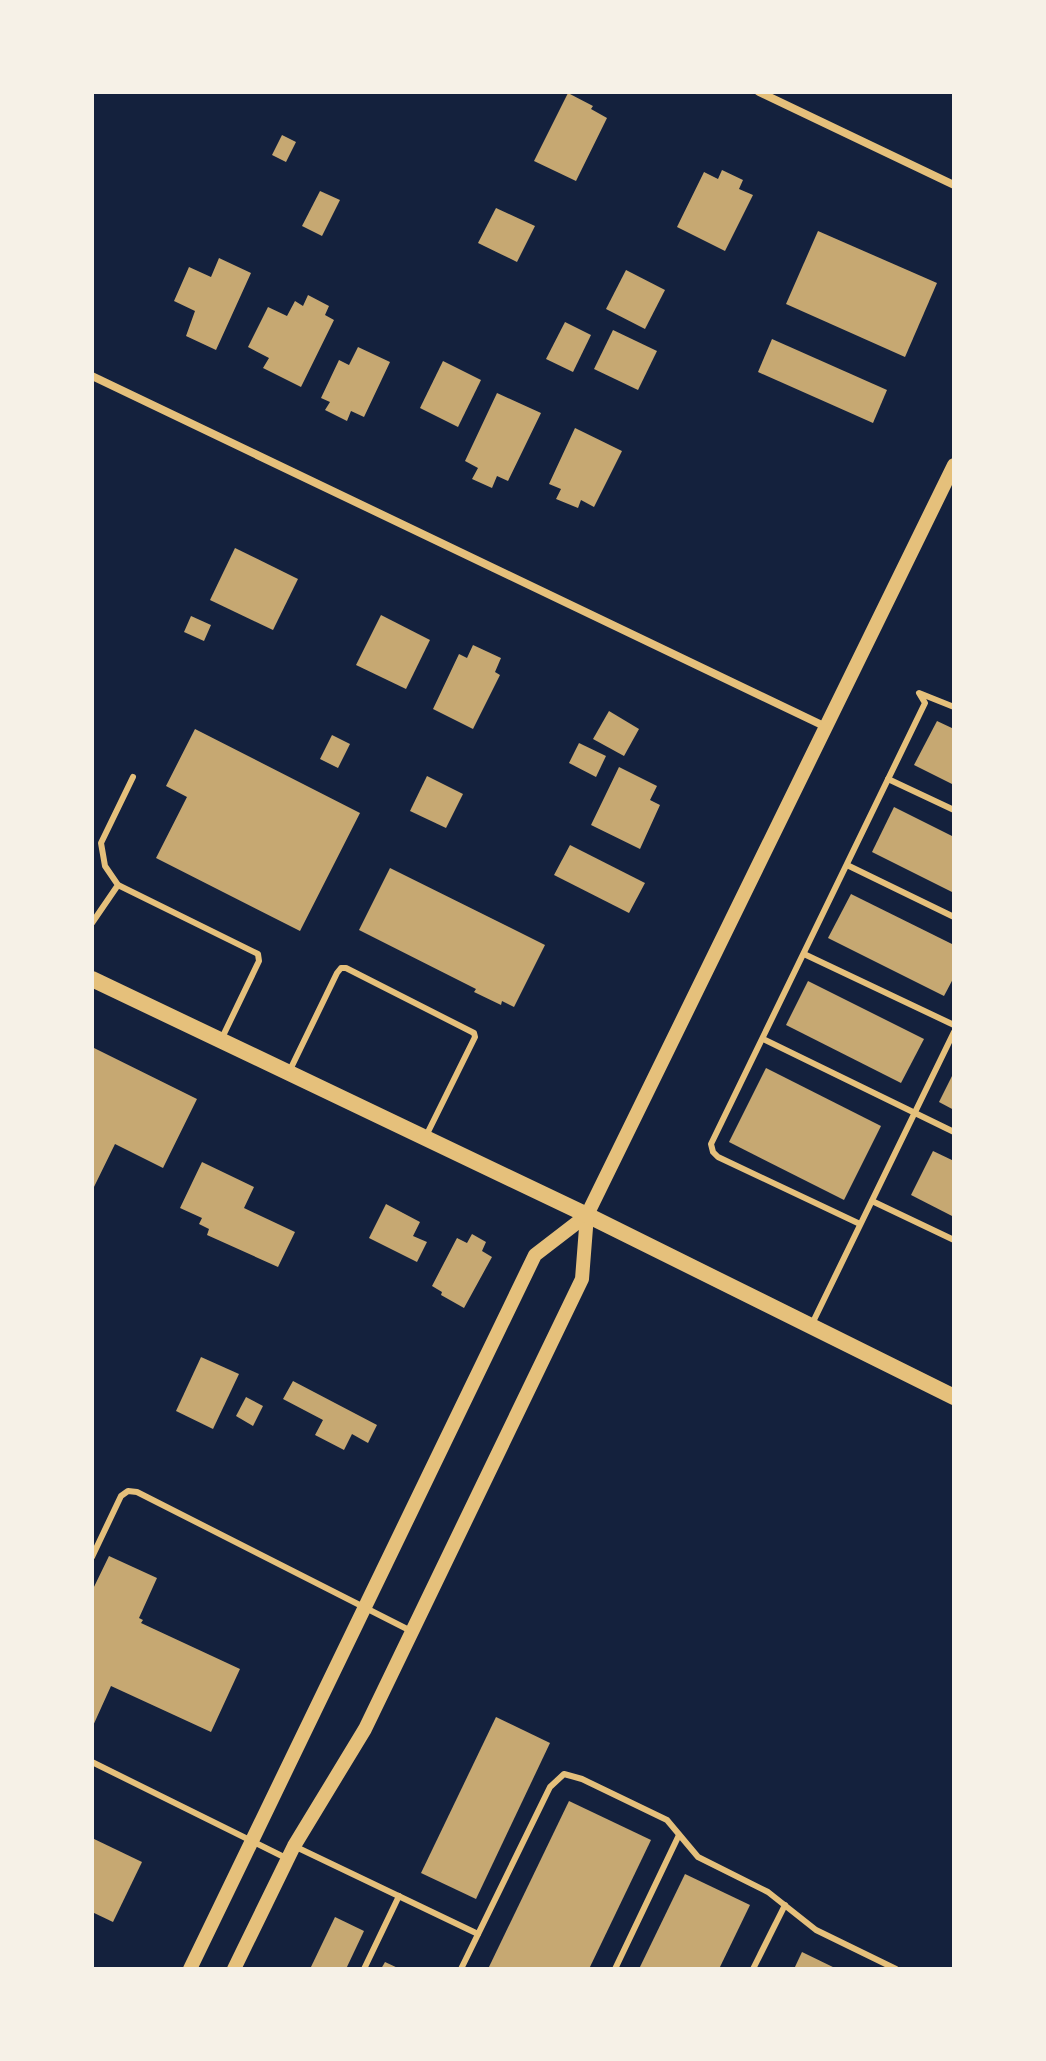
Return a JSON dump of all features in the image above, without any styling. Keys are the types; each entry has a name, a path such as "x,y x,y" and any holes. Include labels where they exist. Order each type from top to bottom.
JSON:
{"main road":[{"path":"92,979 587,1215 954,1397"}],"street":[{"path":"759,92 954,185"},
{"path":"92,376 824,726"},
{"path":"234,1969 291,1852 365,1729 582,1279 587,1215 954,465"},
{"path":"190,1969 535,1255 587,1215"}],"lane":[{"path":"860,1224 718,1157 711,1144 925,703 919,693 954,707"},
{"path":"133,777 101,843 105,866 118,885 258,954 259,961 221,1040"},
{"path":"888,779 954,810"},
{"path":"847,865 954,917"},
{"path":"92,923 118,885"},
{"path":"804,954 954,1025"},
{"path":"289,1072 337,973 341,968 346,968 474,1033 475,1037 426,1138"},
{"path":"811,1326 954,1032"},
{"path":"763,1039 954,1132"},
{"path":"872,1201 954,1240"},
{"path":"92,1557 121,1496 128,1491 137,1492 411,1631"},
{"path":"92,1762 252,1842 291,1852 399,1896 478,1934"},
{"path":"461,1969 550,1787 564,1774 582,1779 667,1820 698,1857 768,1892 816,1930 895,1969"},
{"path":"615,1969 679,1835"},
{"path":"364,1969 399,1896"},
{"path":"753,1969 785,1905"}],"building":[{"path":"568,93 593,106 591,109 607,118 576,181 534,161"},
{"path":"282,135 296,142 286,162 272,155"},
{"path":"722,170 743,180 739,189 753,195 725,251 677,227 704,172 718,179"},
{"path":"320,191 340,200 322,236 302,226"},
{"path":"496,208 535,226 517,262 478,243"},
{"path":"818,231 937,283 905,357 786,304"},
{"path":"219,258 251,273 216,350 186,336 195,311 174,301 189,267 211,277"},
{"path":"626,270 665,290 645,329 606,309"},
{"path":"308,295 329,306 325,315 334,320 301,387 263,368 269,358 248,347 268,307 287,316 295,301 303,306"},
{"path":"565,322 591,335 573,372 546,359"},
{"path":"613,330 657,351 638,390 594,369"},
{"path":"772,339 887,390 873,423 758,372"},
{"path":"358,347 390,362 364,417 351,411 347,421 325,410 330,402 321,398 339,360 349,365"},
{"path":"443,361 481,380 458,427 420,408"},
{"path":"497,393 541,413 508,481 497,476 492,488 472,479 478,468 465,461"},
{"path":"575,428 622,451 594,507 581,500 578,508 556,499 561,489 549,484"},
{"path":"235,548 298,579 273,630 210,600"},
{"path":"381,615 430,640 406,689 356,665"},
{"path":"191,616 211,625 204,641 184,632"},
{"path":"473,645 501,658 495,672 500,675 473,729 433,709 459,654 467,658"},
{"path":"609,711 639,729 624,756 593,739"},
{"path":"937,721 954,729 954,785 914,765"},
{"path":"195,729 360,813 300,931 156,858 187,797 166,786"},
{"path":"332,735 350,744 338,768 320,759"},
{"path":"579,743 606,756 596,777 569,763"},
{"path":"619,767 657,786 650,800 660,805 640,849 591,825"},
{"path":"427,776 463,794 446,828 410,811"},
{"path":"894,807 954,837 954,893 872,852"},
{"path":"570,845 645,883 629,913 554,875"},
{"path":"390,868 545,945 514,1007 502,1001 501,1005 474,992 476,989 359,930"},
{"path":"851,894 954,945 954,977 944,996 828,938"},
{"path":"808,981 924,1039 901,1083 786,1025"},
{"path":"92,1047 197,1099 163,1168 115,1144 92,1191"},
{"path":"766,1068 881,1126 844,1200 729,1142"},
{"path":"954,1072 954,1110 939,1102"},
{"path":"933,1151 954,1161 954,1217 911,1195"},
{"path":"202,1162 254,1187 244,1208 295,1232 278,1267 207,1235 209,1229 199,1224 202,1218 180,1208"},
{"path":"386,1204 420,1222 413,1236 427,1242 417,1262 369,1238"},
{"path":"472,1234 486,1242 482,1251 492,1257 464,1308 432,1286 457,1238 467,1243"},
{"path":"201,1357 239,1374 213,1429 176,1411"},
{"path":"293,1381 377,1425 368,1443 352,1434 344,1450 315,1435 323,1420 283,1399"},
{"path":"246,1397 263,1406 253,1426 236,1416"},
{"path":"109,1556 157,1578 139,1618 143,1620 141,1623 240,1669 211,1732 111,1686 92,1728 92,1591"},
{"path":"496,1717 550,1743 476,1899 421,1873"},
{"path":"569,1801 651,1840 589,1969 488,1969"},
{"path":"92,1838 142,1862 113,1922 92,1912"},
{"path":"685,1874 750,1905 719,1969 639,1969"},
{"path":"335,1917 364,1931 346,1969 310,1969"},
{"path":"802,1952 837,1969 794,1969"},
{"path":"385,1962 400,1969 381,1969"}]}
